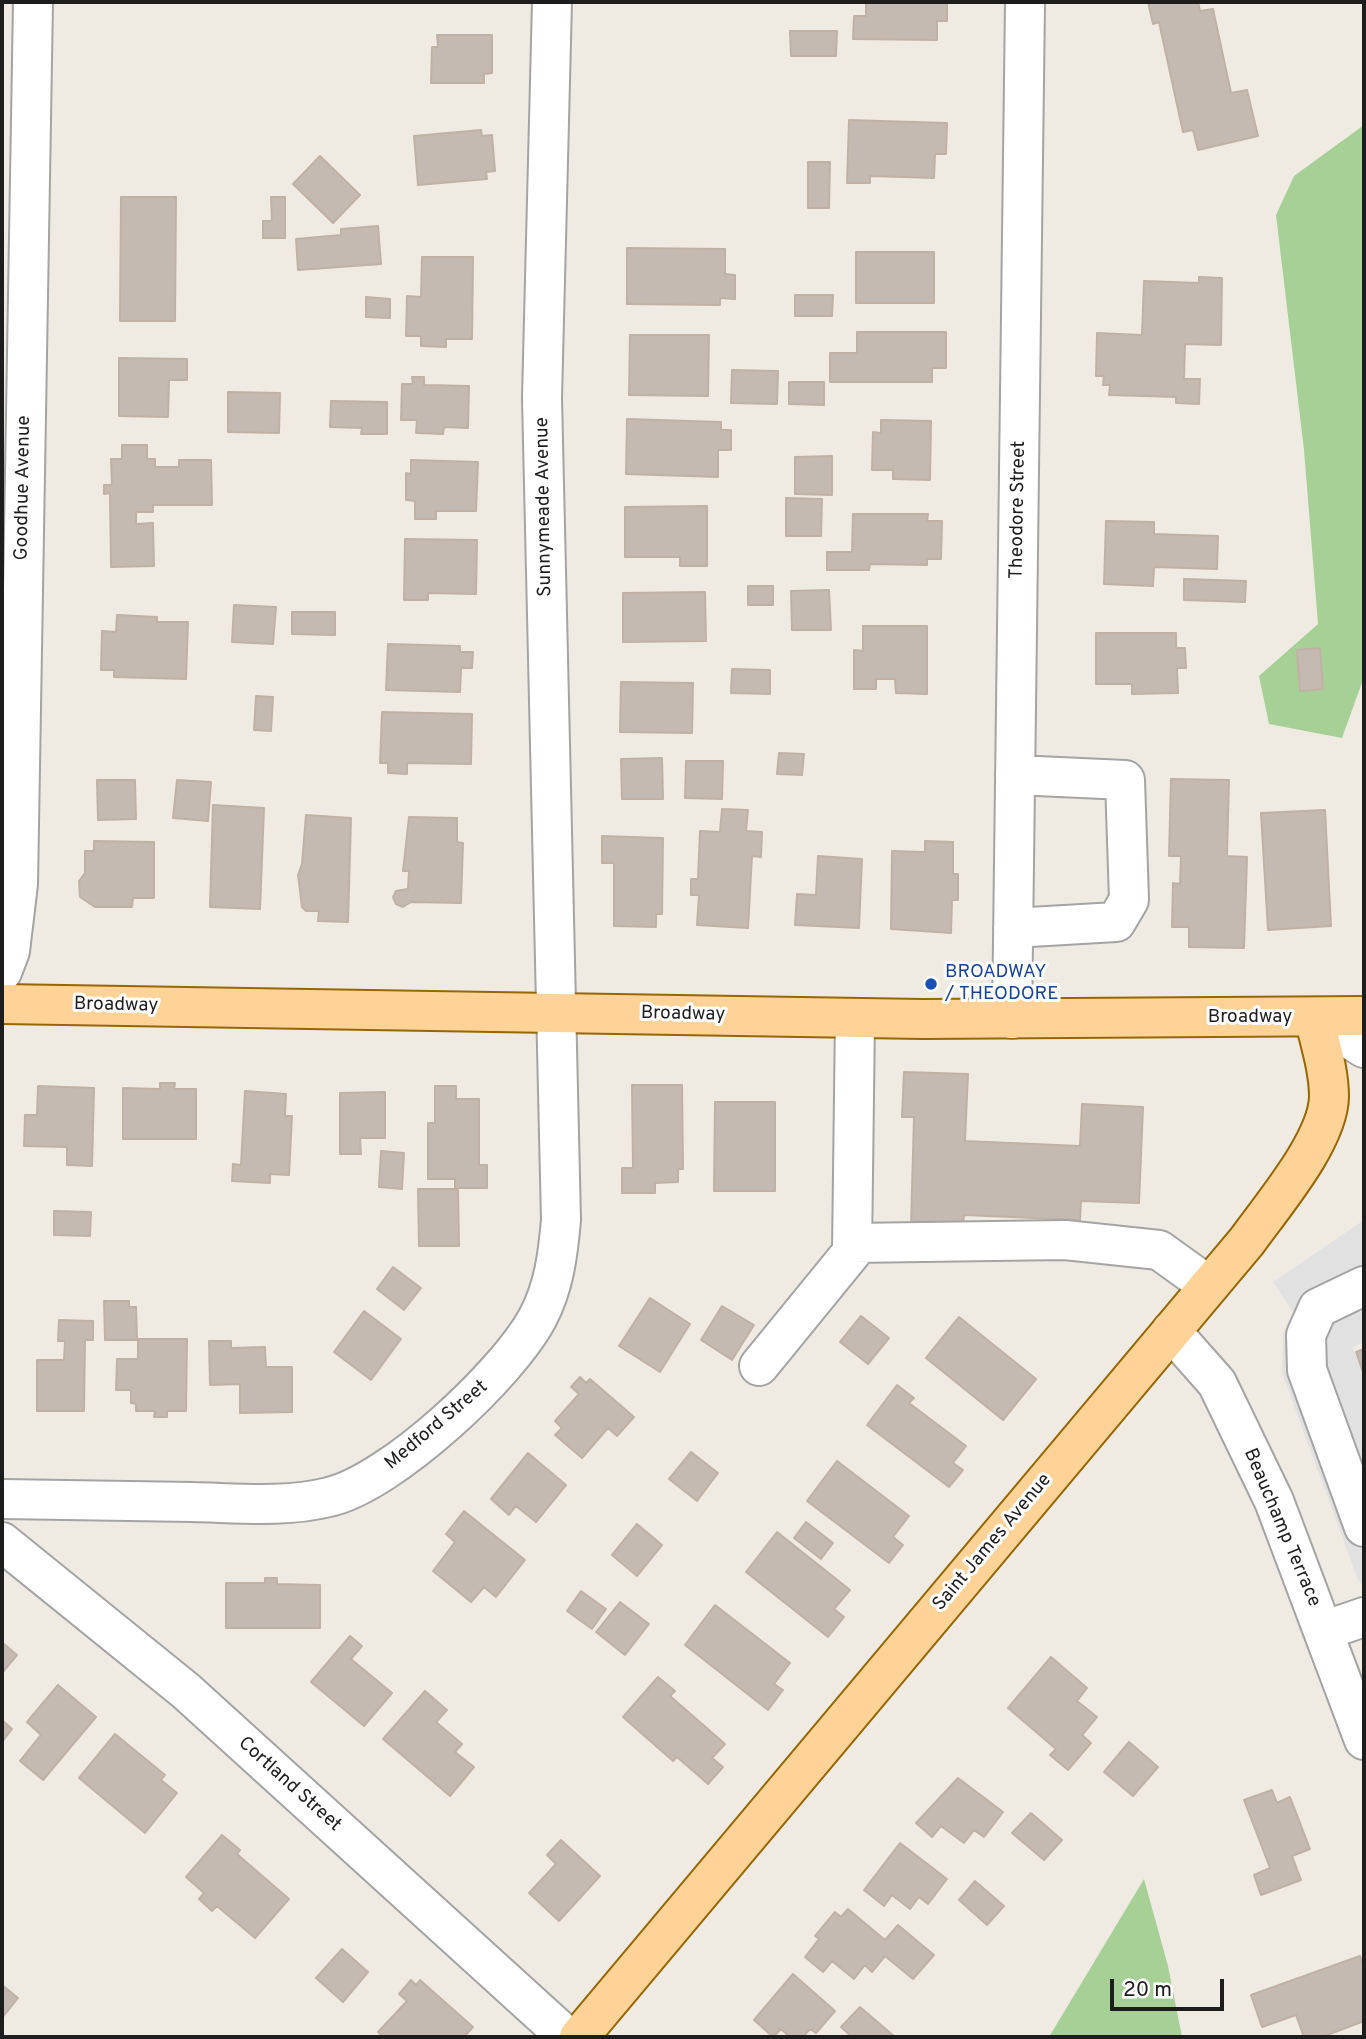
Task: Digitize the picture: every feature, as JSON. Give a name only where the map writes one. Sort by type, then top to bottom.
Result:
[{"type":"main road","name":"Broadway","points":[[2,1004],[855,1018],[1364,1016]]},
{"type":"main road","name":"Saint James Avenue","points":[[579,2037],[1260,1222],[1319,1132],[1329,1100],[1327,1073],[1314,1017]]},
{"type":"street","name":"Goodhue Avenue","points":[[2,972],[10,951],[18,884],[33,2]]},
{"type":"street","name":"Sunnymeade Avenue","points":[[551,2],[542,398],[557,1012]]},
{"type":"street","name":"Theodore Street","points":[[1012,1018],[1025,2]]},
{"type":"street","points":[[1013,928],[1116,922],[1129,900],[1125,780],[1015,775]]},
{"type":"street","name":"Medford Street","points":[[2,1499],[283,1504],[328,1498],[349,1492],[372,1480],[461,1409],[505,1366],[538,1318],[558,1256],[561,1220],[557,1012]]},
{"type":"street","points":[[1314,1017],[1364,1048]]},
{"type":"street","points":[[759,1366],[852,1252],[855,1018]]},
{"type":"street","points":[[852,1242],[1065,1240],[1159,1250],[1209,1286]]},
{"type":"street","points":[[1364,1286],[1318,1308],[1306,1335],[1307,1370],[1364,1527]]},
{"type":"street","name":"Beauchamp Terrace","points":[[1171,1331],[1217,1383],[1273,1501],[1364,1740]]},
{"type":"street","name":"Cortland Street","points":[[2,1542],[186,1691],[568,2037]]},
{"type":"street","points":[[1323,1631],[1364,1616]]},
{"type":"green space","points":[[1364,125],[1364,677],[1342,738],[1269,724],[1259,676],[1318,624],[1304,450],[1276,215],[1294,176]]},
{"type":"green space","points":[[1144,1879],[1168,1966],[1182,2037],[1049,2037]]},
{"type":"shaded area","points":[[1364,1220],[1364,1342],[1352,1347],[1364,1375],[1364,1586],[1358,1580],[1282,1373],[1283,1335],[1294,1314],[1273,1282]]},
{"type":"building","points":[[866,2],[947,2],[947,21],[937,21],[937,40],[853,39],[854,16],[866,16]]},
{"type":"building","points":[[1148,2],[1198,2],[1200,11],[1213,9],[1231,93],[1247,90],[1258,136],[1198,150],[1193,130],[1183,132],[1159,22],[1153,24]]},
{"type":"building","points":[[790,31],[837,31],[836,56],[791,56]]},
{"type":"building","points":[[437,35],[492,35],[492,73],[484,74],[484,83],[431,83],[432,47],[438,47]]},
{"type":"building","points":[[849,120],[947,123],[946,154],[935,154],[934,178],[870,176],[870,183],[847,183]]},
{"type":"building","points":[[481,130],[482,136],[492,135],[495,171],[486,172],[487,179],[418,185],[414,136]]},
{"type":"building","points":[[320,156],[360,195],[333,223],[293,184]]},
{"type":"building","points":[[808,162],[830,162],[829,208],[808,208]]},
{"type":"building","points":[[121,197],[176,197],[175,321],[120,321]]},
{"type":"building","points":[[271,197],[285,197],[285,238],[263,238],[263,221],[272,221]]},
{"type":"building","points":[[378,226],[381,264],[298,270],[296,239],[341,235],[341,229]]},
{"type":"building","points":[[627,248],[725,249],[725,274],[735,275],[735,299],[720,298],[720,305],[627,304]]},
{"type":"building","points":[[856,252],[934,252],[934,303],[856,303]]},
{"type":"building","points":[[422,257],[473,257],[472,339],[446,339],[446,347],[421,346],[421,336],[406,336],[407,296],[421,297]]},
{"type":"building","points":[[1199,277],[1222,278],[1221,345],[1185,344],[1184,379],[1200,379],[1199,404],[1176,403],[1176,397],[1109,395],[1110,385],[1103,385],[1104,376],[1096,376],[1097,333],[1142,335],[1144,281],[1199,283]]},
{"type":"building","points":[[795,295],[833,295],[832,316],[795,316]]},
{"type":"building","points":[[366,297],[390,299],[390,318],[366,317]]},
{"type":"building","points":[[857,332],[946,332],[946,368],[932,368],[932,382],[830,382],[830,353],[857,353]]},
{"type":"building","points":[[630,335],[709,335],[708,396],[629,395]]},
{"type":"building","points":[[119,358],[187,359],[187,380],[169,380],[168,417],[119,416]]},
{"type":"building","points":[[732,370],[778,371],[777,404],[731,403]]},
{"type":"building","points":[[412,377],[424,377],[424,385],[469,386],[468,428],[444,427],[443,434],[416,433],[417,420],[401,420],[402,384],[413,384]]},
{"type":"building","points":[[789,382],[824,382],[824,405],[789,404]]},
{"type":"building","points":[[228,392],[280,393],[279,433],[228,432]]},
{"type":"building","points":[[331,401],[387,402],[387,434],[361,434],[362,428],[330,427]]},
{"type":"building","points":[[627,419],[721,422],[721,430],[731,430],[731,450],[718,450],[718,477],[626,474]]},
{"type":"building","points":[[881,420],[931,421],[930,480],[893,479],[893,470],[872,470],[873,432],[881,433]]},
{"type":"building","points":[[122,445],[147,445],[147,459],[155,459],[155,467],[179,467],[179,460],[211,460],[212,505],[153,505],[153,512],[136,512],[136,524],[153,523],[154,566],[111,567],[110,493],[104,494],[104,485],[112,485],[111,459],[122,459]]},
{"type":"building","points":[[832,456],[832,495],[795,494],[795,457]]},
{"type":"building","points":[[411,460],[478,462],[476,511],[436,511],[436,519],[415,519],[415,501],[406,500],[406,473],[411,474]]},
{"type":"building","points":[[786,498],[822,499],[821,536],[786,536]]},
{"type":"building","points":[[707,506],[707,566],[680,566],[680,557],[625,557],[625,507]]},
{"type":"building","points":[[853,514],[928,514],[927,521],[942,521],[941,559],[927,559],[927,565],[870,564],[869,570],[827,570],[827,552],[852,552]]},
{"type":"building","points":[[1106,521],[1154,522],[1154,534],[1218,536],[1217,569],[1154,567],[1153,586],[1104,584]]},
{"type":"building","points":[[405,539],[477,540],[476,594],[428,593],[428,600],[404,600]]},
{"type":"building","points":[[1184,579],[1246,581],[1245,602],[1184,600]]},
{"type":"building","points":[[748,586],[773,586],[773,605],[748,605]]},
{"type":"building","points":[[829,590],[831,630],[792,630],[791,591]]},
{"type":"building","points":[[705,592],[706,641],[623,642],[623,593]]},
{"type":"building","points":[[234,605],[276,607],[273,644],[232,642]]},
{"type":"building","points":[[292,612],[335,612],[335,635],[292,634]]},
{"type":"building","points":[[117,615],[157,617],[157,622],[188,622],[186,679],[114,677],[114,670],[101,670],[102,631],[116,632]]},
{"type":"building","points":[[863,626],[927,626],[927,694],[896,693],[895,679],[876,679],[876,689],[854,689],[854,650],[863,651]]},
{"type":"building","points":[[1096,633],[1176,633],[1176,648],[1185,648],[1186,668],[1177,668],[1178,693],[1132,694],[1132,684],[1096,684]]},
{"type":"building","points":[[388,644],[460,646],[460,652],[473,652],[472,668],[461,668],[460,692],[386,690]]},
{"type":"building","points":[[1320,648],[1323,689],[1300,691],[1297,650]]},
{"type":"building","points":[[732,669],[770,670],[770,694],[731,693]]},
{"type":"building","points":[[621,682],[693,683],[692,733],[620,732]]},
{"type":"building","points":[[256,696],[273,697],[271,731],[254,730]]},
{"type":"building","points":[[382,712],[472,714],[471,764],[407,763],[407,774],[388,773],[388,763],[380,763]]},
{"type":"building","points":[[779,753],[804,754],[802,775],[777,774]]},
{"type":"building","points":[[662,758],[663,799],[622,799],[621,759]]},
{"type":"building","points":[[686,761],[723,761],[722,799],[685,798]]},
{"type":"building","points":[[1171,779],[1229,780],[1227,856],[1247,857],[1244,948],[1189,947],[1189,927],[1172,927],[1173,883],[1180,884],[1181,856],[1169,856]]},
{"type":"building","points":[[97,780],[135,780],[136,819],[98,820]]},
{"type":"building","points":[[177,780],[211,782],[208,821],[173,818]]},
{"type":"building","points":[[213,805],[264,808],[260,909],[210,907]]},
{"type":"building","points":[[722,809],[748,810],[746,831],[762,832],[761,857],[752,856],[748,928],[697,925],[699,895],[691,895],[691,879],[698,879],[700,831],[720,832]]},
{"type":"building","points":[[1325,810],[1331,926],[1268,930],[1261,813]]},
{"type":"building","points":[[306,815],[351,818],[348,922],[318,921],[319,911],[306,911],[302,907],[298,875],[302,864]]},
{"type":"building","points":[[409,817],[457,818],[457,842],[463,843],[461,903],[411,902],[403,907],[396,904],[393,897],[396,891],[408,889],[409,871],[403,871]]},
{"type":"building","points":[[602,836],[663,838],[662,914],[656,914],[656,927],[614,926],[614,863],[602,863]]},
{"type":"building","points":[[94,841],[154,842],[154,898],[133,898],[132,907],[95,907],[80,897],[79,881],[85,873],[85,851],[94,851]]},
{"type":"building","points":[[925,841],[953,842],[953,874],[958,874],[958,900],[952,900],[951,933],[891,929],[892,851],[925,852]]},
{"type":"building","points":[[818,856],[862,859],[859,928],[795,925],[797,894],[816,895]]},
{"type":"building","points":[[904,1072],[968,1074],[965,1141],[1080,1146],[1082,1104],[1143,1107],[1139,1203],[1081,1201],[1080,1220],[964,1215],[963,1228],[911,1226],[914,1117],[902,1117]]},
{"type":"building","points":[[160,1083],[175,1083],[174,1089],[196,1089],[196,1139],[123,1139],[123,1088],[160,1089]]},
{"type":"building","points":[[632,1085],[682,1085],[683,1169],[678,1169],[678,1182],[655,1183],[655,1193],[622,1193],[622,1168],[633,1168]]},
{"type":"building","points":[[38,1086],[94,1088],[92,1166],[67,1165],[67,1147],[24,1146],[25,1115],[37,1115]]},
{"type":"building","points":[[435,1086],[456,1086],[456,1099],[479,1099],[479,1165],[487,1165],[487,1188],[455,1188],[455,1179],[428,1179],[428,1123],[435,1123]]},
{"type":"building","points":[[245,1091],[286,1094],[285,1116],[292,1116],[289,1175],[270,1174],[270,1183],[232,1181],[233,1164],[241,1165]]},
{"type":"building","points":[[385,1092],[385,1138],[360,1138],[361,1154],[340,1154],[340,1093]]},
{"type":"building","points":[[715,1102],[775,1102],[775,1191],[714,1191]]},
{"type":"building","points":[[381,1151],[404,1153],[402,1189],[379,1187]]},
{"type":"building","points":[[418,1189],[458,1189],[459,1246],[419,1246]]},
{"type":"building","points":[[54,1211],[91,1212],[90,1236],[54,1235]]},
{"type":"building","points":[[393,1267],[421,1288],[404,1310],[377,1289]]},
{"type":"building","points":[[650,1298],[690,1324],[660,1372],[619,1346]]},
{"type":"building","points":[[104,1301],[129,1301],[129,1307],[136,1307],[137,1340],[105,1340]]},
{"type":"building","points":[[722,1306],[754,1325],[732,1360],[701,1340]]},
{"type":"building","points":[[364,1311],[401,1339],[371,1380],[334,1352]]},
{"type":"building","points":[[861,1316],[889,1338],[868,1364],[840,1342]]},
{"type":"building","points":[[959,1317],[1036,1379],[1003,1420],[926,1358]]},
{"type":"building","points":[[59,1320],[93,1321],[93,1340],[85,1340],[84,1411],[37,1411],[37,1360],[64,1360],[65,1341],[58,1341]]},
{"type":"building","points":[[138,1339],[187,1339],[186,1411],[167,1411],[167,1417],[154,1417],[155,1411],[136,1411],[136,1404],[131,1403],[131,1390],[116,1390],[117,1359],[138,1359]]},
{"type":"building","points":[[209,1341],[231,1341],[231,1348],[265,1347],[266,1367],[292,1367],[292,1412],[240,1413],[240,1384],[210,1385]]},
{"type":"building","points":[[1364,1349],[1364,1375],[1356,1352]]},
{"type":"building","points":[[580,1377],[586,1383],[590,1379],[634,1417],[617,1436],[608,1428],[582,1458],[555,1435],[562,1428],[555,1421],[579,1394],[571,1387]]},
{"type":"building","points":[[897,1385],[914,1398],[909,1403],[966,1446],[953,1463],[963,1470],[949,1487],[867,1425]]},
{"type":"building","points":[[691,1452],[718,1473],[697,1501],[669,1479]]},
{"type":"building","points":[[528,1453],[566,1485],[536,1522],[516,1506],[509,1515],[491,1499]]},
{"type":"building","points":[[837,1461],[909,1516],[893,1537],[903,1545],[889,1563],[807,1501]]},
{"type":"building","points":[[464,1511],[525,1560],[496,1597],[484,1587],[471,1602],[433,1571],[455,1542],[446,1534]]},
{"type":"building","points":[[806,1522],[833,1543],[821,1559],[794,1538]]},
{"type":"building","points":[[637,1524],[662,1545],[637,1576],[612,1555]]},
{"type":"building","points":[[777,1532],[850,1590],[834,1609],[844,1617],[828,1637],[746,1572]]},
{"type":"building","points":[[265,1578],[277,1578],[277,1584],[320,1585],[320,1628],[226,1628],[226,1583],[265,1583]]},
{"type":"building","points":[[581,1591],[606,1609],[592,1629],[567,1611]]},
{"type":"building","points":[[620,1602],[649,1624],[625,1655],[596,1632]]},
{"type":"building","points":[[715,1605],[790,1663],[774,1684],[783,1690],[768,1710],[685,1645]]},
{"type":"building","points":[[350,1636],[362,1646],[351,1659],[392,1693],[364,1726],[311,1682]]},
{"type":"building","points":[[4,1644],[17,1655],[2,1673],[2,1646]]},
{"type":"building","points":[[1051,1657],[1087,1688],[1077,1701],[1097,1717],[1082,1735],[1091,1743],[1068,1770],[1050,1755],[1056,1749],[1008,1708]]},
{"type":"building","points":[[658,1677],[675,1691],[670,1696],[725,1744],[712,1758],[723,1767],[708,1784],[677,1757],[673,1761],[623,1717]]},
{"type":"building","points":[[58,1685],[96,1717],[43,1780],[20,1761],[41,1735],[27,1722]]},
{"type":"building","points":[[425,1691],[447,1710],[436,1722],[462,1744],[455,1752],[474,1767],[450,1796],[383,1739]]},
{"type":"building","points":[[2,1720],[12,1729],[2,1742]]},
{"type":"building","points":[[115,1734],[165,1775],[161,1780],[177,1793],[145,1833],[79,1778]]},
{"type":"building","points":[[1129,1742],[1158,1767],[1133,1796],[1104,1772]]},
{"type":"building","points":[[958,1778],[1003,1812],[984,1837],[974,1830],[964,1843],[941,1826],[932,1837],[916,1823]]},
{"type":"building","points":[[1272,1790],[1277,1803],[1290,1797],[1310,1849],[1292,1856],[1301,1880],[1261,1895],[1254,1875],[1270,1868],[1244,1800]]},
{"type":"building","points":[[1031,1813],[1062,1840],[1044,1860],[1012,1833]]},
{"type":"building","points":[[222,1835],[240,1850],[237,1854],[289,1899],[255,1938],[217,1906],[212,1911],[199,1899],[204,1893],[186,1877]]},
{"type":"building","points":[[561,1840],[600,1876],[559,1921],[529,1893],[556,1864],[547,1855]]},
{"type":"building","points":[[900,1843],[947,1879],[928,1904],[919,1897],[910,1909],[892,1895],[884,1906],[864,1890]]},
{"type":"building","points":[[975,1881],[1004,1906],[987,1925],[959,1900]]},
{"type":"building","points":[[848,1909],[885,1940],[898,1925],[934,1955],[913,1979],[885,1956],[872,1972],[865,1965],[854,1979],[832,1961],[823,1972],[805,1957],[819,1939],[815,1936],[835,1912],[841,1917]]},
{"type":"building","points":[[342,1949],[368,1972],[343,2002],[316,1978]]},
{"type":"building","points":[[1360,1956],[1364,1968],[1364,2021],[1322,2037],[1304,2037],[1296,2015],[1262,2027],[1251,1995]]},
{"type":"building","points":[[793,1974],[835,2011],[816,2033],[810,2029],[803,2037],[790,2037],[781,2029],[773,2037],[754,2020]]},
{"type":"building","points":[[411,1980],[416,1985],[420,1980],[473,2027],[464,2037],[384,2037],[378,2032],[407,2001],[399,1994]]},
{"type":"building","points":[[2,1985],[18,1998],[2,2018]]},
{"type":"building","points":[[860,2007],[895,2037],[852,2037],[841,2027]]},
{"type":"place","name":"BROADWAY / THEODORE","points":[[931,984]]}]
